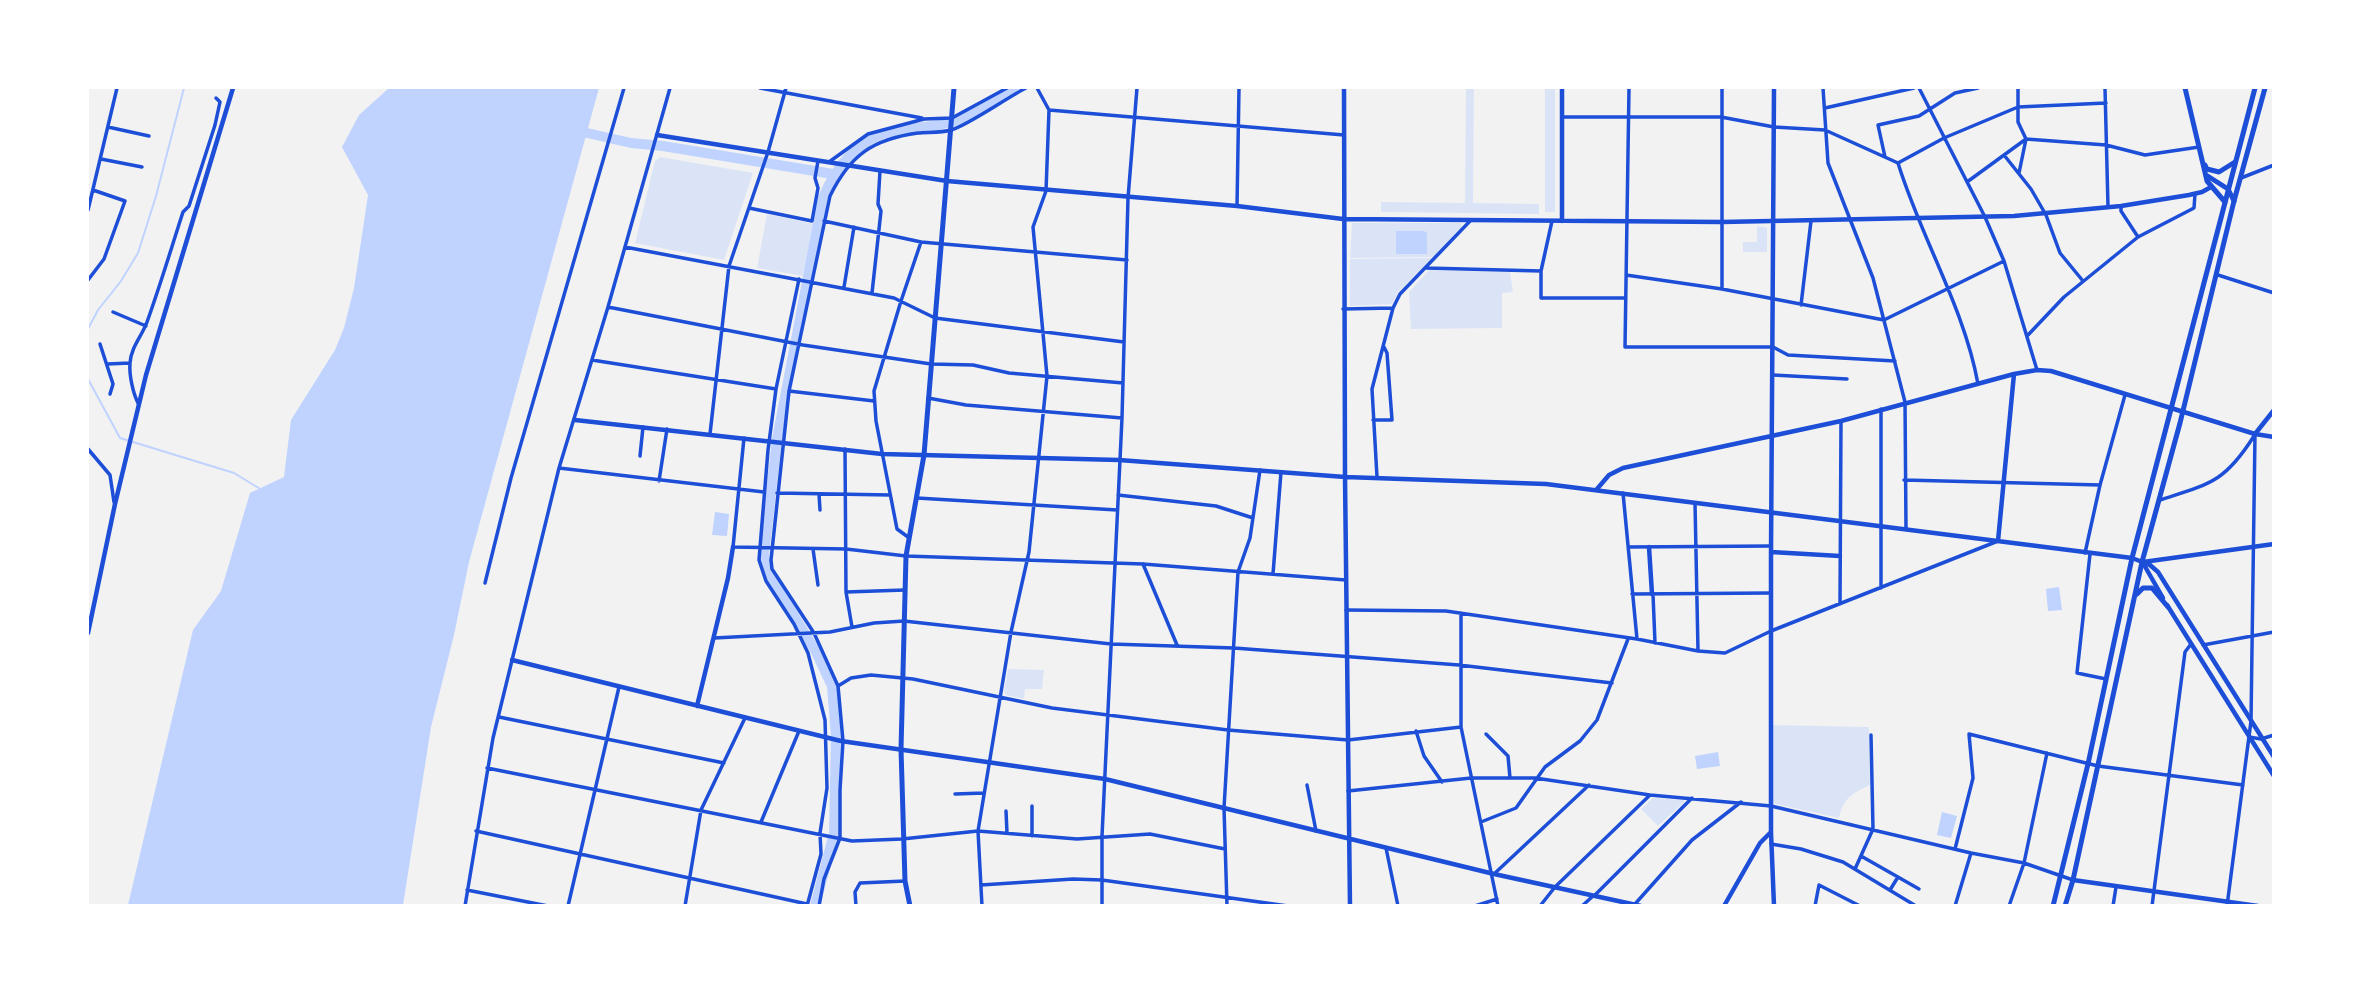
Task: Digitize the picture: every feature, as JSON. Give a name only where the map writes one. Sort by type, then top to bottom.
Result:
[{"type":"main road","points":[[909,905],[902,839],[901,749],[906,556],[923,455],[954,88]]},
{"type":"main road","points":[[2185,88],[2206,175],[2211,187],[2225,202]]},
{"type":"main road","points":[[2053,905],[2088,764],[2132,558],[2255,88]]},
{"type":"main road","points":[[2065,905],[2073,880],[2143,562],[2265,88]]},
{"type":"main road","points":[[2203,162],[2207,169],[2219,172],[2235,162]]},
{"type":"main road","points":[[2206,175],[2228,189],[2234,201]]},
{"type":"main road","points":[[2135,596],[2143,588],[2152,588],[2168,607]]},
{"type":"street","points":[[88,210],[117,88]]},
{"type":"street","points":[[88,633],[139,405],[233,88]]},
{"type":"street","points":[[485,583],[518,452],[624,88]]},
{"type":"street","points":[[465,905],[487,768],[559,468],[670,88]]},
{"type":"street","points":[[760,88],[786,90],[924,118],[952,118],[1007,88]]},
{"type":"street","points":[[819,905],[824,879],[840,838],[842,741],[838,686],[814,633],[772,569],[771,548],[793,367],[799,351],[830,196],[847,166],[860,153],[884,141],[910,134],[952,129],[1027,88]]},
{"type":"street","points":[[982,905],[978,831],[1011,632],[1026,561],[1047,376],[1033,228],[1046,191],[1049,110],[1037,88]]},
{"type":"street","points":[[1102,905],[1102,836],[1122,418],[1128,198],[1137,88]]},
{"type":"street","points":[[1237,206],[1239,88]]},
{"type":"street","points":[[1344,88],[1343,309],[1350,905]]},
{"type":"street","points":[[1562,88],[1562,221]]},
{"type":"street","points":[[1629,88],[1625,346],[1773,347],[1788,355],[1895,361]]},
{"type":"street","points":[[1722,88],[1722,289]]},
{"type":"street","points":[[1774,88],[1770,513],[1771,832],[1774,905]]},
{"type":"street","points":[[1823,88],[1828,163],[1873,278],[1905,402],[1906,529]]},
{"type":"street","points":[[1825,108],[1917,88],[1985,217],[2004,261],[2019,318],[2028,335],[2037,370]]},
{"type":"street","points":[[1885,157],[1878,125],[1919,116],[1955,93],[1978,88]]},
{"type":"street","points":[[2018,88],[2018,122],[2026,139],[2019,173]]},
{"type":"street","points":[[2105,88],[2108,207]]},
{"type":"street","points":[[710,434],[729,266],[786,90]]},
{"type":"street","points":[[139,405],[135,397],[130,363],[137,339],[146,326],[183,212],[189,206],[215,125],[220,102],[216,98]]},
{"type":"street","points":[[1898,163],[1944,138],[2018,107],[2106,103]]},
{"type":"street","points":[[1049,110],[1344,135]]},
{"type":"street","points":[[1562,117],[1721,117],[1774,127],[1825,130],[1898,163],[1971,352],[1978,385]]},
{"type":"street","points":[[829,163],[868,134],[924,118]]},
{"type":"street","points":[[108,127],[149,136]]},
{"type":"street","points":[[657,137],[947,181],[1237,206],[1343,219],[1774,222],[2046,215],[2194,194],[2211,187]]},
{"type":"street","points":[[1967,182],[2026,139],[2106,145],[2145,155],[2199,147]]},
{"type":"street","points":[[2004,155],[2046,215],[2060,253],[2083,281]]},
{"type":"street","points":[[101,159],[142,167]]},
{"type":"street","points":[[749,208],[813,221],[818,188],[818,161]]},
{"type":"street","points":[[2241,178],[2273,165]]},
{"type":"street","points":[[872,293],[879,233],[880,171]]},
{"type":"street","points":[[198,177],[205,180]]},
{"type":"street","points":[[88,280],[104,259],[125,201],[93,190]]},
{"type":"street","points":[[2028,335],[2083,281],[2138,237],[2194,208],[2194,194]]},
{"type":"street","points":[[2121,206],[2121,211],[2138,237]]},
{"type":"street","points":[[1377,478],[1372,389],[1393,307],[1400,294],[1471,220]]},
{"type":"street","points":[[824,221],[922,242],[1127,260]]},
{"type":"street","points":[[1552,221],[1541,271],[1541,299],[1626,298]]},
{"type":"street","points":[[1801,305],[1811,221]]},
{"type":"street","points":[[844,288],[854,227]]},
{"type":"street","points":[[908,537],[897,529],[874,401],[884,356],[922,242]]},
{"type":"street","points":[[625,247],[872,293],[901,301],[935,318],[1124,342]]},
{"type":"street","points":[[1626,275],[1722,289],[1884,320],[2004,261]]},
{"type":"street","points":[[1426,268],[1541,271]]},
{"type":"street","points":[[2218,275],[2273,293]]},
{"type":"street","points":[[476,831],[807,905],[821,854],[820,834],[827,788],[829,738],[808,653],[761,572],[760,547],[776,389],[799,279]]},
{"type":"street","points":[[608,307],[785,342],[931,364],[972,365],[1009,373],[1123,383]]},
{"type":"street","points":[[1343,309],[1393,307]]},
{"type":"street","points":[[113,312],[146,326]]},
{"type":"street","points":[[100,344],[113,384],[110,394]]},
{"type":"street","points":[[1373,420],[1392,420],[1387,353],[1384,347]]},
{"type":"street","points":[[592,360],[776,389]]},
{"type":"street","points":[[106,364],[130,363]]},
{"type":"street","points":[[1597,490],[1609,475],[1623,468],[1841,421],[2014,373],[2037,370],[2051,371],[2255,434],[2273,437]]},
{"type":"street","points":[[1998,541],[2014,373]]},
{"type":"street","points":[[1773,375],[1847,379]]},
{"type":"street","points":[[789,391],[874,401]]},
{"type":"street","points":[[2106,678],[2077,673],[2088,553],[2100,485],[2125,395]]},
{"type":"street","points":[[928,398],[966,405],[1122,418]]},
{"type":"street","points":[[1881,409],[1881,588]]},
{"type":"street","points":[[2160,500],[2200,489],[2213,481],[2242,455],[2273,410]]},
{"type":"street","points":[[575,419],[882,454],[1119,460],[1345,477],[1546,484],[2132,558],[2158,572],[2273,757]]},
{"type":"street","points":[[1840,604],[1841,421]]},
{"type":"street","points":[[640,456],[643,427]]},
{"type":"street","points":[[659,481],[667,429]]},
{"type":"street","points":[[2228,903],[2251,721],[2255,434]]},
{"type":"street","points":[[696,706],[733,547],[744,438]]},
{"type":"street","points":[[88,449],[110,475],[115,504]]},
{"type":"street","points":[[845,450],[846,592],[852,627]]},
{"type":"street","points":[[559,468],[764,492]]},
{"type":"street","points":[[1227,905],[1224,808],[1238,572],[1250,538],[1260,470]]},
{"type":"street","points":[[1273,574],[1281,471]]},
{"type":"street","points":[[1904,480],[2100,485]]},
{"type":"street","points":[[777,493],[890,495]]},
{"type":"street","points":[[1623,493],[1636,639]]},
{"type":"street","points":[[819,494],[820,510]]},
{"type":"street","points":[[1118,495],[1216,506],[1254,518]]},
{"type":"street","points":[[915,498],[1117,510]]},
{"type":"street","points":[[1695,503],[1698,652]]},
{"type":"street","points":[[1346,610],[1446,611],[1636,639],[1698,652],[1726,653],[1771,631],[1998,541]]},
{"type":"street","points":[[2143,562],[2273,544]]},
{"type":"street","points":[[733,547],[846,549],[906,556],[1143,564],[1346,580]]},
{"type":"street","points":[[1628,547],[1771,549],[1840,556]]},
{"type":"street","points":[[1649,547],[1655,643]]},
{"type":"street","points":[[813,549],[818,585]]},
{"type":"street","points":[[2143,562],[2273,776]]},
{"type":"street","points":[[1143,564],[1177,645]]},
{"type":"street","points":[[846,592],[905,590]]},
{"type":"street","points":[[1632,594],[1771,593]]},
{"type":"street","points":[[1461,613],[1461,727],[1498,905]]},
{"type":"street","points":[[713,638],[830,632],[904,621],[1111,643],[1234,648],[1459,665],[1612,683]]},
{"type":"street","points":[[2202,645],[2273,632]]},
{"type":"street","points":[[1480,822],[1516,808],[1535,778],[1589,731],[1597,720],[1628,639]]},
{"type":"street","points":[[2152,905],[2185,652],[2191,644]]},
{"type":"street","points":[[512,660],[842,741],[1105,779],[1493,874],[1636,905],[1692,840],[1742,802]]},
{"type":"street","points":[[838,686],[851,678],[871,675],[903,678],[1040,706],[1228,730],[1348,740],[1461,727]]},
{"type":"street","points":[[568,905],[619,687]]},
{"type":"street","points":[[499,717],[724,763]]},
{"type":"street","points":[[685,905],[701,810],[745,718]]},
{"type":"street","points":[[761,822],[799,731]]},
{"type":"street","points":[[1416,731],[1424,756],[1443,782]]},
{"type":"street","points":[[1486,734],[1508,756],[1510,778]]},
{"type":"street","points":[[1955,849],[1973,778],[1969,734],[2098,766],[2243,785]]},
{"type":"street","points":[[1855,870],[1873,829],[1871,735]]},
{"type":"street","points":[[2249,737],[2273,735]]},
{"type":"street","points":[[2009,905],[2024,863],[2047,753]]},
{"type":"street","points":[[487,768],[852,841],[978,831],[1077,839],[1150,834],[1225,849]]},
{"type":"street","points":[[1348,791],[1471,778],[1535,778],[1650,795],[1742,802],[1771,806],[2024,863],[2073,880],[2258,905]]},
{"type":"street","points":[[1307,785],[1315,831]]},
{"type":"street","points":[[1493,874],[1589,785]]},
{"type":"street","points":[[956,794],[984,793]]},
{"type":"street","points":[[1540,905],[1555,887],[1650,795]]},
{"type":"street","points":[[1583,905],[1692,797]]},
{"type":"street","points":[[1032,806],[1032,836]]},
{"type":"street","points":[[1006,811],[1007,834]]},
{"type":"street","points":[[1724,905],[1760,843],[1771,832]]},
{"type":"street","points":[[1772,844],[1801,849],[1843,862],[1916,905]]},
{"type":"street","points":[[1386,848],[1398,905]]},
{"type":"street","points":[[1955,905],[1971,853]]},
{"type":"street","points":[[1861,856],[1919,889]]},
{"type":"street","points":[[1890,891],[1898,877]]},
{"type":"street","points":[[981,885],[1073,879],[1102,880],[1288,905]]},
{"type":"street","points":[[856,905],[855,892],[860,883],[905,881]]},
{"type":"street","points":[[1815,905],[1819,885],[1860,905]]},
{"type":"street","points":[[2113,905],[2116,887]]},
{"type":"street","points":[[467,890],[548,905]]},
{"type":"street","points":[[1475,905],[1497,899]]},
{"type":"shaded area","points":[[1466,88],[1474,88],[1473,203],[1539,204],[1539,214],[1381,212],[1381,202],[1465,203]]},
{"type":"shaded area","points":[[1545,88],[1555,88],[1555,212],[1545,212]]},
{"type":"shaded area","points":[[660,157],[753,173],[724,260],[635,243],[655,161]]},
{"type":"shaded area","points":[[767,214],[814,224],[803,276],[757,268]]},
{"type":"shaded area","points":[[1352,223],[1461,223],[1462,226],[1433,257],[1350,258]]},
{"type":"shaded area","points":[[1757,226],[1767,228],[1767,252],[1743,252],[1743,242],[1757,242]]},
{"type":"shaded area","points":[[1432,258],[1398,292],[1392,304],[1350,306],[1350,259]]},
{"type":"shaded area","points":[[1429,270],[1510,272],[1513,292],[1502,293],[1502,328],[1411,329],[1409,292]]},
{"type":"shaded area","points":[[1008,669],[1044,670],[1042,689],[1025,689],[1024,699],[1006,695],[1004,692]]},
{"type":"shaded area","points":[[1771,725],[1869,727],[1870,785],[1849,797],[1839,818],[1771,803]]},
{"type":"shaded area","points":[[1653,798],[1684,802],[1658,826],[1641,809]]},
{"type":"water","points":[[389,88],[599,88],[469,562],[431,727],[403,905],[128,905],[193,630],[221,591],[250,493],[284,477],[291,420],[335,350],[344,328],[354,288],[368,195],[342,147],[359,115]]},
{"type":"water","points":[[1396,231],[1427,233],[1427,254],[1396,254]]},
{"type":"water","points":[[715,512],[729,514],[727,536],[712,535]]},
{"type":"water","points":[[2059,587],[2062,610],[2048,611],[2046,589]]},
{"type":"water","points":[[1718,752],[1720,766],[1697,769],[1695,756]]},
{"type":"water","points":[[1942,812],[1957,816],[1951,838],[1937,835]]},
{"type":"waterway","points":[[88,329],[138,253],[184,88]]},
{"type":"waterway","points":[[815,906],[834,833],[836,736],[832,686],[816,652],[768,572],[764,555],[777,439],[823,198],[841,166],[868,141],[890,132],[960,119],[1016,88]]},
{"type":"waterway","points":[[574,130],[631,143],[833,174]]},
{"type":"waterway","points":[[88,379],[120,438],[234,473],[262,490]]}]
